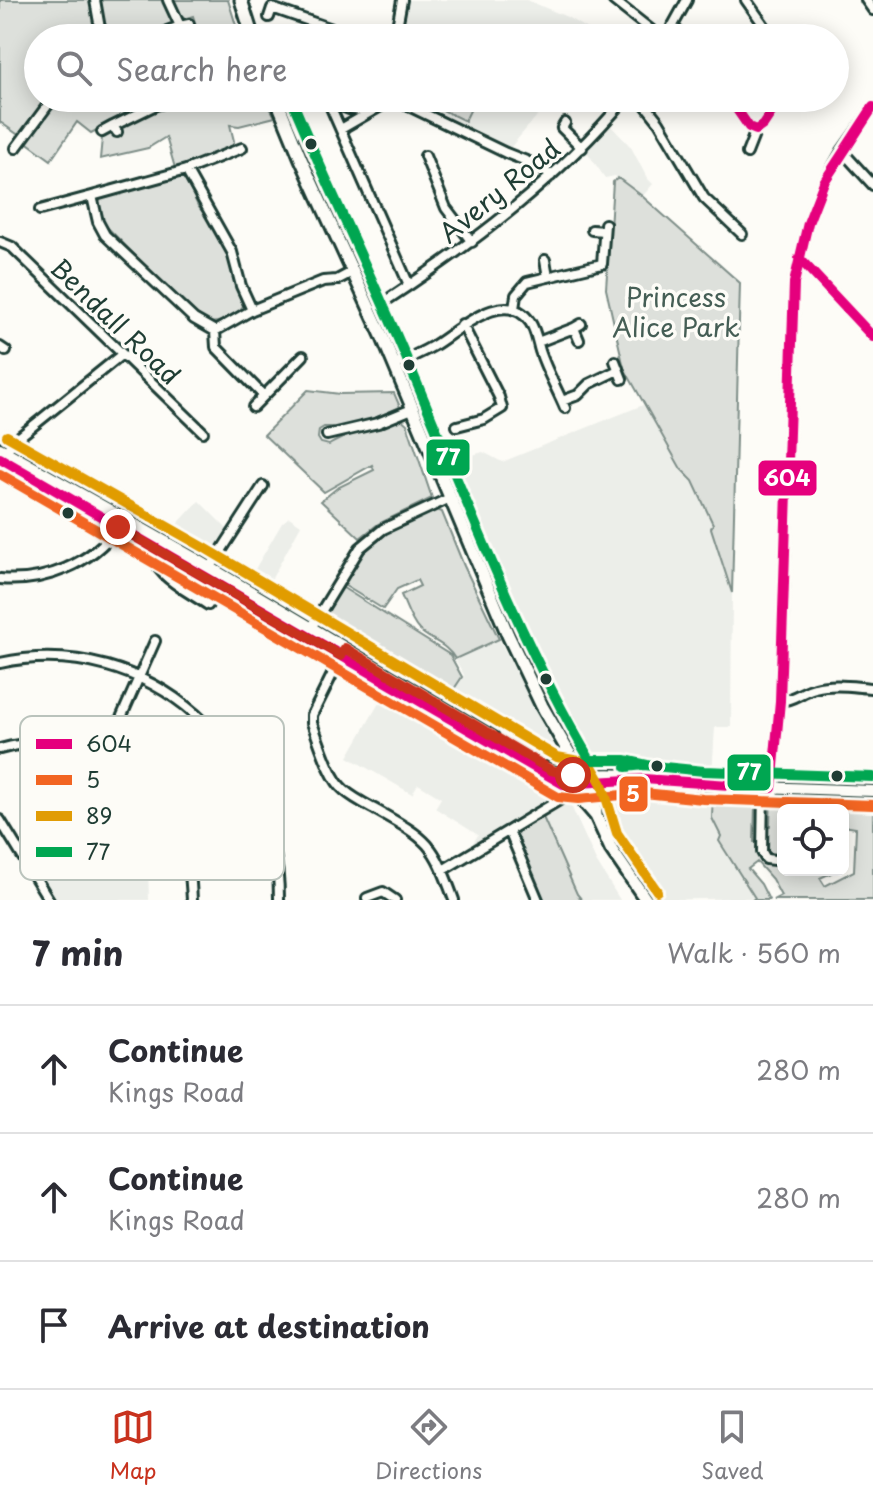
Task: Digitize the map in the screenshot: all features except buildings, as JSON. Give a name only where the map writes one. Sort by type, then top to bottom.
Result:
[{"type":"highway","points":[[241,0],[249,24]]},
{"type":"highway","points":[[282,112],[394,364],[508,635],[580,779],[595,802],[596,816],[621,868],[646,900]]},
{"type":"main road","points":[[2,452],[146,543],[195,565],[210,568],[386,683],[556,780],[644,779],[768,788],[873,791]]},
{"type":"main road","points":[[2,452],[195,565],[252,604],[309,632]]},
{"type":"main road","points":[[341,655],[551,770],[580,779]]},
{"type":"street","points":[[95,0],[99,24]]},
{"type":"street","points":[[168,0],[183,24]]},
{"type":"street","points":[[398,24],[402,0]]},
{"type":"street","points":[[613,0],[645,24]]},
{"type":"street","points":[[673,24],[687,0]]},
{"type":"street","points":[[746,0],[763,24]]},
{"type":"street","points":[[866,0],[873,10]]},
{"type":"street","points":[[269,17],[272,8],[318,24]]},
{"type":"street","points":[[777,860],[766,859],[762,852],[780,701],[792,302],[799,258],[816,202],[842,151],[873,107]]},
{"type":"street","points":[[16,148],[43,112]]},
{"type":"street","points":[[102,132],[115,129],[139,112]]},
{"type":"street","points":[[331,112],[409,285]]},
{"type":"street","points":[[341,129],[368,112]]},
{"type":"street","points":[[421,112],[539,166],[551,176]]},
{"type":"street","name":"Avery Road","points":[[387,300],[472,242],[532,195],[582,148],[614,112]]},
{"type":"street","points":[[651,112],[704,198],[739,229]]},
{"type":"street","points":[[739,112],[749,127],[756,130]]},
{"type":"street","points":[[747,153],[756,130],[772,112]]},
{"type":"street","points":[[561,128],[582,148]]},
{"type":"street","points":[[46,211],[186,170],[242,148]]},
{"type":"street","points":[[842,151],[873,185]]},
{"type":"street","points":[[425,156],[446,208],[472,242]]},
{"type":"street","points":[[186,170],[232,252],[241,286],[252,310]]},
{"type":"street","points":[[92,196],[98,222],[105,235],[194,319],[215,331]]},
{"type":"street","points":[[592,230],[605,228],[602,275]]},
{"type":"street","name":"Bendall Road","points":[[0,242],[12,247],[203,432]]},
{"type":"street","points":[[799,258],[873,337]]},
{"type":"street","points":[[545,260],[548,277]]},
{"type":"street","points":[[514,309],[516,295],[527,282],[602,264]]},
{"type":"street","points":[[215,331],[252,310],[352,272]]},
{"type":"street","points":[[394,364],[437,344],[462,324],[489,312],[514,309],[527,318],[563,404],[581,394],[589,384],[618,370]]},
{"type":"street","points":[[462,324],[499,397],[500,411]]},
{"type":"street","points":[[538,342],[578,326],[579,340]]},
{"type":"street","points":[[215,331],[216,347],[264,396]]},
{"type":"street","points":[[2,452],[121,355]]},
{"type":"street","points":[[253,407],[303,356]]},
{"type":"street","points":[[280,365],[284,375]]},
{"type":"street","points":[[327,435],[378,423],[412,409]]},
{"type":"street","points":[[500,411],[510,418]]},
{"type":"street","points":[[462,412],[461,425],[500,411]]},
{"type":"street","points":[[210,568],[263,486]]},
{"type":"street","points":[[309,632],[360,548],[383,529],[450,498]]},
{"type":"street","points":[[0,579],[41,577],[69,568],[107,542],[118,527]]},
{"type":"street","points":[[146,543],[157,570],[208,605]]},
{"type":"street","points":[[252,604],[248,610],[341,655],[312,715],[312,723],[335,778],[343,790],[420,835],[443,870],[454,900]]},
{"type":"street","points":[[121,716],[155,641]]},
{"type":"street","points":[[0,663],[26,658],[86,661],[138,677],[164,690],[199,716]]},
{"type":"street","points":[[780,701],[825,686],[873,688]]},
{"type":"street","points":[[0,749],[20,746]]},
{"type":"street","points":[[443,870],[566,796],[580,779]]},
{"type":"street","points":[[0,820],[20,853]]},
{"type":"street","points":[[509,831],[538,900]]},
{"type":"street","points":[[37,880],[49,900]]},
{"type":"street","points":[[191,880],[192,900]]},
{"type":"street","points":[[278,880],[279,900]]},
{"type":"street","points":[[367,898],[383,892],[395,900]]},
{"type":"shaded area","points":[[409,0],[527,0],[579,24],[404,24]]},
{"type":"shaded area","points":[[433,112],[540,112],[510,148]]},
{"type":"shaded area","points":[[610,125],[631,147],[653,184],[641,198],[615,176],[605,178],[587,152]]},
{"type":"shaded area","points":[[643,405],[671,447],[681,469],[693,481],[713,524],[711,528],[732,593],[731,727],[715,727],[712,776],[621,769],[584,759],[575,748],[515,634],[448,462],[483,452],[502,462]]},
{"type":"shaded area","points":[[199,501],[229,531],[212,556],[205,557],[167,535]]},
{"type":"shaded area","points":[[289,517],[301,525],[265,591],[248,581],[282,523]]},
{"type":"shaded area","points":[[499,639],[563,765],[559,769],[446,701],[464,675],[455,659]]},
{"type":"shaded area","points":[[387,689],[562,793],[470,848],[478,835],[435,808],[441,798],[418,784],[412,794],[348,757]]},
{"type":"shaded area","points":[[619,788],[713,790],[712,818],[721,836],[719,842],[755,898],[652,900],[629,872],[613,843],[600,801],[603,792]]},
{"type":"shaded area","points":[[568,799],[596,861],[620,900],[582,900],[578,895],[542,815]]},
{"type":"shaded area","points":[[45,880],[148,880],[149,900],[56,900]]},
{"type":"green space","points":[[0,0],[90,0],[94,24],[24,24],[24,112],[37,112],[20,136],[0,122]]},
{"type":"green space","points":[[100,0],[164,0],[173,24],[105,24]]},
{"type":"green space","points":[[170,0],[228,0],[236,24],[195,24],[193,16],[180,20]]},
{"type":"green space","points":[[47,112],[131,112],[91,133],[77,122],[51,160],[25,141]]},
{"type":"green space","points":[[272,112],[275,117],[239,126],[230,125],[234,141],[232,148],[175,168],[166,137],[148,148],[100,159],[102,138],[110,132],[121,132],[123,124],[142,114]]},
{"type":"green space","points":[[447,112],[469,112],[465,121]]},
{"type":"green space","points":[[175,177],[186,180],[198,206],[216,229],[231,261],[243,306],[233,315],[213,323],[191,312],[103,223],[99,199],[103,196]]},
{"type":"green space","name":"Princess Alice Park","points":[[618,178],[740,283],[732,593],[711,528],[713,524],[693,481],[681,469],[624,368],[606,289],[613,182]]},
{"type":"green space","points":[[308,390],[340,394],[394,393],[400,407],[366,422],[334,430],[324,427],[319,430],[318,438],[321,443],[329,445],[399,417],[407,424],[432,498],[378,524],[360,538],[321,501],[337,488],[374,470],[372,465],[324,492],[264,435]]},
{"type":"green space","points":[[435,509],[442,512],[499,639],[455,659],[448,650],[419,630],[411,618],[401,595],[420,586],[417,580],[397,589],[383,609],[342,584],[371,545]]},
{"type":"green space","points":[[340,586],[450,655],[462,677],[450,695],[324,622],[324,612]]},
{"type":"green space","points":[[713,790],[759,791],[759,805],[755,805],[754,842],[757,842],[761,858],[766,863],[777,864],[777,876],[824,876],[820,878],[825,886],[854,871],[856,828],[849,827],[849,804],[777,804],[777,854],[767,853],[765,827],[770,826],[771,794],[873,796],[873,900],[773,900],[781,896],[772,879],[757,862],[748,869],[769,900],[752,900],[755,898],[719,841],[721,836],[712,818]]},
{"type":"green space","points":[[542,815],[582,900],[543,900],[516,834]]},
{"type":"transit line","name":"604","points":[[0,458],[563,784],[644,779],[772,788],[780,701],[794,283],[808,223],[824,182],[873,107]]},
{"type":"transit line","name":"77","points":[[297,112],[396,335],[494,568],[564,713],[590,760],[625,760],[647,765]]},
{"type":"transit line","name":"604","points":[[739,112],[749,127],[756,130],[772,112]]},
{"type":"transit line","name":"604","points":[[799,258],[873,337]]},
{"type":"transit line","name":"89","points":[[7,436],[205,548],[557,757],[590,763],[602,784],[617,833],[657,891]]},
{"type":"transit line","name":"5","points":[[0,474],[558,797],[578,799],[644,793],[703,799],[873,805]]},
{"type":"transit line","name":"77","points":[[626,767],[644,765],[704,771],[873,777]]},
{"type":"route","points":[[118,527],[341,656],[345,648],[535,762],[558,773],[573,775]]}]
